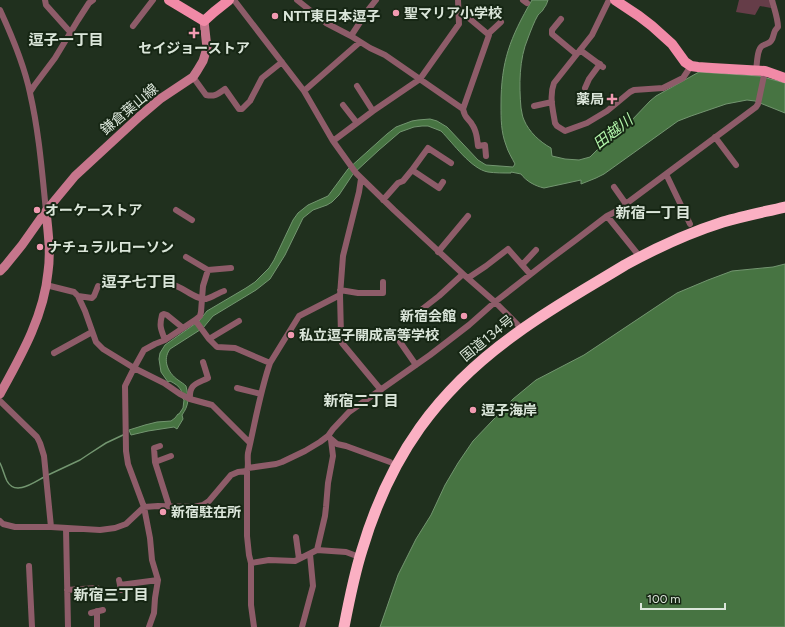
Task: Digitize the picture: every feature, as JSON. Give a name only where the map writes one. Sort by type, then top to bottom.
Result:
[{"type":"highway","name":"国道134号","points":[[344,627],[362,550],[385,488],[406,448],[418,430],[450,390],[473,368],[517,332],[552,309],[640,257],[699,230],[745,216],[785,208]]},
{"type":"main road","points":[[169,0],[204,21],[229,0]]},
{"type":"main road","points":[[616,0],[657,30],[672,44],[685,62],[691,66],[762,72],[785,78]]},
{"type":"main road","name":"鎌倉葉山線","points":[[0,271],[75,176],[160,99],[192,77],[201,66],[206,55],[207,41],[204,21]]},
{"type":"main road","points":[[0,394],[31,334],[44,298],[50,258],[46,211]]},
{"type":"street","points":[[45,0],[46,5],[70,33]]},
{"type":"street","points":[[30,92],[55,58],[89,3],[93,0]]},
{"type":"street","points":[[133,26],[153,0]]},
{"type":"street","points":[[234,0],[304,91],[333,141],[361,179],[438,252],[495,302],[518,326]]},
{"type":"street","points":[[297,0],[326,23],[385,55],[463,109]]},
{"type":"street","points":[[351,36],[376,0]]},
{"type":"street","points":[[333,141],[373,110],[420,79],[459,24],[458,0]]},
{"type":"street","points":[[610,0],[592,35],[554,83],[551,96],[555,123],[557,126],[565,131],[587,123],[607,111],[634,90],[663,88],[683,78],[691,66]]},
{"type":"street","points":[[317,550],[325,516],[328,483],[333,456],[330,438],[333,429],[349,412],[430,355],[577,238],[626,204],[756,107],[758,104],[762,72],[760,48],[772,40],[774,30],[779,24],[772,0]]},
{"type":"street","points":[[458,9],[488,34]]},
{"type":"street","points":[[0,10],[18,52],[30,92],[36,125],[46,211]]},
{"type":"street","points":[[561,19],[552,30],[552,34],[602,66],[588,79],[585,88]]},
{"type":"street","points":[[486,156],[485,145],[478,146],[476,132],[473,125],[464,116],[463,109],[489,35],[488,34],[501,22]]},
{"type":"street","points":[[304,91],[360,42]]},
{"type":"street","points":[[192,77],[206,95],[211,96],[225,89],[239,109],[250,102],[262,78],[282,62]]},
{"type":"street","points":[[356,86],[373,110]]},
{"type":"street","points":[[534,106],[552,102]]},
{"type":"street","points":[[343,105],[357,123]]},
{"type":"street","points":[[715,137],[736,165]]},
{"type":"street","points":[[383,200],[398,183],[403,181],[428,148],[451,163]]},
{"type":"street","points":[[412,170],[439,188],[443,182]]},
{"type":"street","points":[[666,174],[690,224]]},
{"type":"street","points":[[361,179],[343,256],[340,293],[340,335],[342,342],[381,390]]},
{"type":"street","points":[[614,188],[626,204]]},
{"type":"street","points":[[176,210],[192,220]]},
{"type":"street","points":[[438,252],[468,216]]},
{"type":"street","points":[[607,216],[640,257]]},
{"type":"street","points":[[417,315],[421,310],[465,276],[486,266],[508,249],[530,274]]},
{"type":"street","points":[[522,265],[536,250]]},
{"type":"street","points":[[186,257],[208,270],[231,268]]},
{"type":"street","points":[[149,627],[154,613],[158,580],[152,560],[150,538],[144,507],[128,464],[126,451],[125,386],[144,350],[165,340],[196,321],[200,316],[203,286],[208,270]]},
{"type":"street","points":[[254,627],[250,605],[251,563],[247,536],[247,458],[261,394],[270,363],[299,316],[340,293],[382,293],[383,282]]},
{"type":"street","points":[[170,284],[175,284],[188,293],[206,299],[224,291]]},
{"type":"street","points":[[46,285],[74,292],[78,296],[96,342],[103,349],[134,368],[164,383],[189,399],[212,405],[250,444]]},
{"type":"street","points":[[78,296],[92,298],[98,286]]},
{"type":"street","points":[[165,340],[160,327],[162,315],[167,315],[184,328]]},
{"type":"street","points":[[196,321],[217,347],[235,348],[270,363]]},
{"type":"street","points":[[209,339],[239,321]]},
{"type":"street","points":[[54,353],[92,332]]},
{"type":"street","points":[[400,342],[416,365]]},
{"type":"street","points":[[189,399],[192,386],[208,378],[203,362]]},
{"type":"street","points":[[237,388],[261,394]]},
{"type":"street","points":[[0,401],[37,437],[40,443],[44,456],[51,527]]},
{"type":"street","points":[[330,438],[337,444],[390,462]]},
{"type":"street","points":[[0,521],[3,524],[15,527],[51,527],[100,530],[115,528],[126,524],[144,507],[194,507],[203,505],[209,502],[231,475],[238,472],[276,464],[330,438]]},
{"type":"street","points":[[160,446],[154,448],[155,462],[169,506]]},
{"type":"street","points":[[155,462],[171,456]]},
{"type":"street","points":[[66,528],[68,627]]},
{"type":"street","points":[[296,537],[299,559]]},
{"type":"street","points":[[251,563],[269,560],[295,561],[317,550],[346,552],[354,555]]},
{"type":"street","points":[[302,627],[313,586],[310,554]]},
{"type":"street","points":[[29,566],[32,627]]},
{"type":"street","points":[[120,585],[158,580]]},
{"type":"street","points":[[67,590],[97,588]]},
{"type":"street","points":[[97,611],[97,627]]},
{"type":"shaded area","points":[[532,0],[548,0],[534,23],[525,46],[521,63],[521,108],[523,118],[529,129],[539,140],[551,148],[552,156],[579,160],[590,157],[601,146],[601,143],[626,122],[631,121],[656,96],[699,72],[759,76],[785,83],[785,113],[755,101],[747,100],[726,104],[678,121],[604,174],[596,178],[581,184],[581,180],[544,188],[531,183],[521,174],[511,172],[488,172],[482,170],[469,161],[441,131],[428,126],[422,126],[400,132],[353,174],[339,195],[332,202],[313,210],[303,218],[285,255],[270,279],[256,290],[213,316],[203,328],[170,349],[166,358],[167,366],[171,374],[186,386],[188,395],[188,402],[182,415],[183,419],[177,429],[174,427],[131,435],[129,430],[157,422],[171,421],[183,408],[184,400],[181,390],[172,382],[168,382],[161,372],[159,359],[160,353],[165,345],[199,321],[207,311],[255,282],[269,268],[274,260],[293,220],[298,213],[308,205],[328,196],[348,169],[396,127],[418,120],[430,119],[437,121],[447,127],[478,160],[486,165],[513,167],[515,164],[509,153],[503,135],[501,89],[508,50],[518,26]]},
{"type":"shaded area","points":[[739,0],[770,0],[771,8],[760,6],[755,15],[736,12]]},
{"type":"shaded area","points":[[785,264],[785,627],[380,627],[398,575],[416,539],[431,515],[445,485],[473,441],[513,399],[536,380],[584,355],[677,293],[732,271],[773,267]]},
{"type":"waterway","points":[[48,475],[80,460],[106,443],[123,435]]},
{"type":"waterway","points":[[0,463],[7,481],[15,488],[30,485],[44,477]]},
{"type":"place","name":"聖マリア小学校","points":[[396,13]]},
{"type":"place","name":"NTT東日本逗子","points":[[275,16]]},
{"type":"place","name":"セイジョーストア","points":[[194,33]]},
{"type":"place","name":"薬局","points":[[612,99]]},
{"type":"place","name":"オーケーストア","points":[[37,210]]},
{"type":"place","name":"ナチュラルローソン","points":[[40,247]]},
{"type":"place","name":"新宿会館","points":[[464,316]]},
{"type":"place","name":"私立逗子開成高等学校","points":[[291,335]]},
{"type":"place","name":"逗子海岸","points":[[473,410]]},
{"type":"place","name":"新宿駐在所","points":[[163,512]]},
{"type":"district","name":"逗子一丁目","points":[[66,40]]},
{"type":"district","name":"新宿一丁目","points":[[653,213]]},
{"type":"district","name":"逗子七丁目","points":[[139,282]]},
{"type":"district","name":"新宿二丁目","points":[[361,401]]},
{"type":"district","name":"新宿三丁目","points":[[111,595]]},
{"type":"water label","name":"田越川","points":[[613,132]]}]
